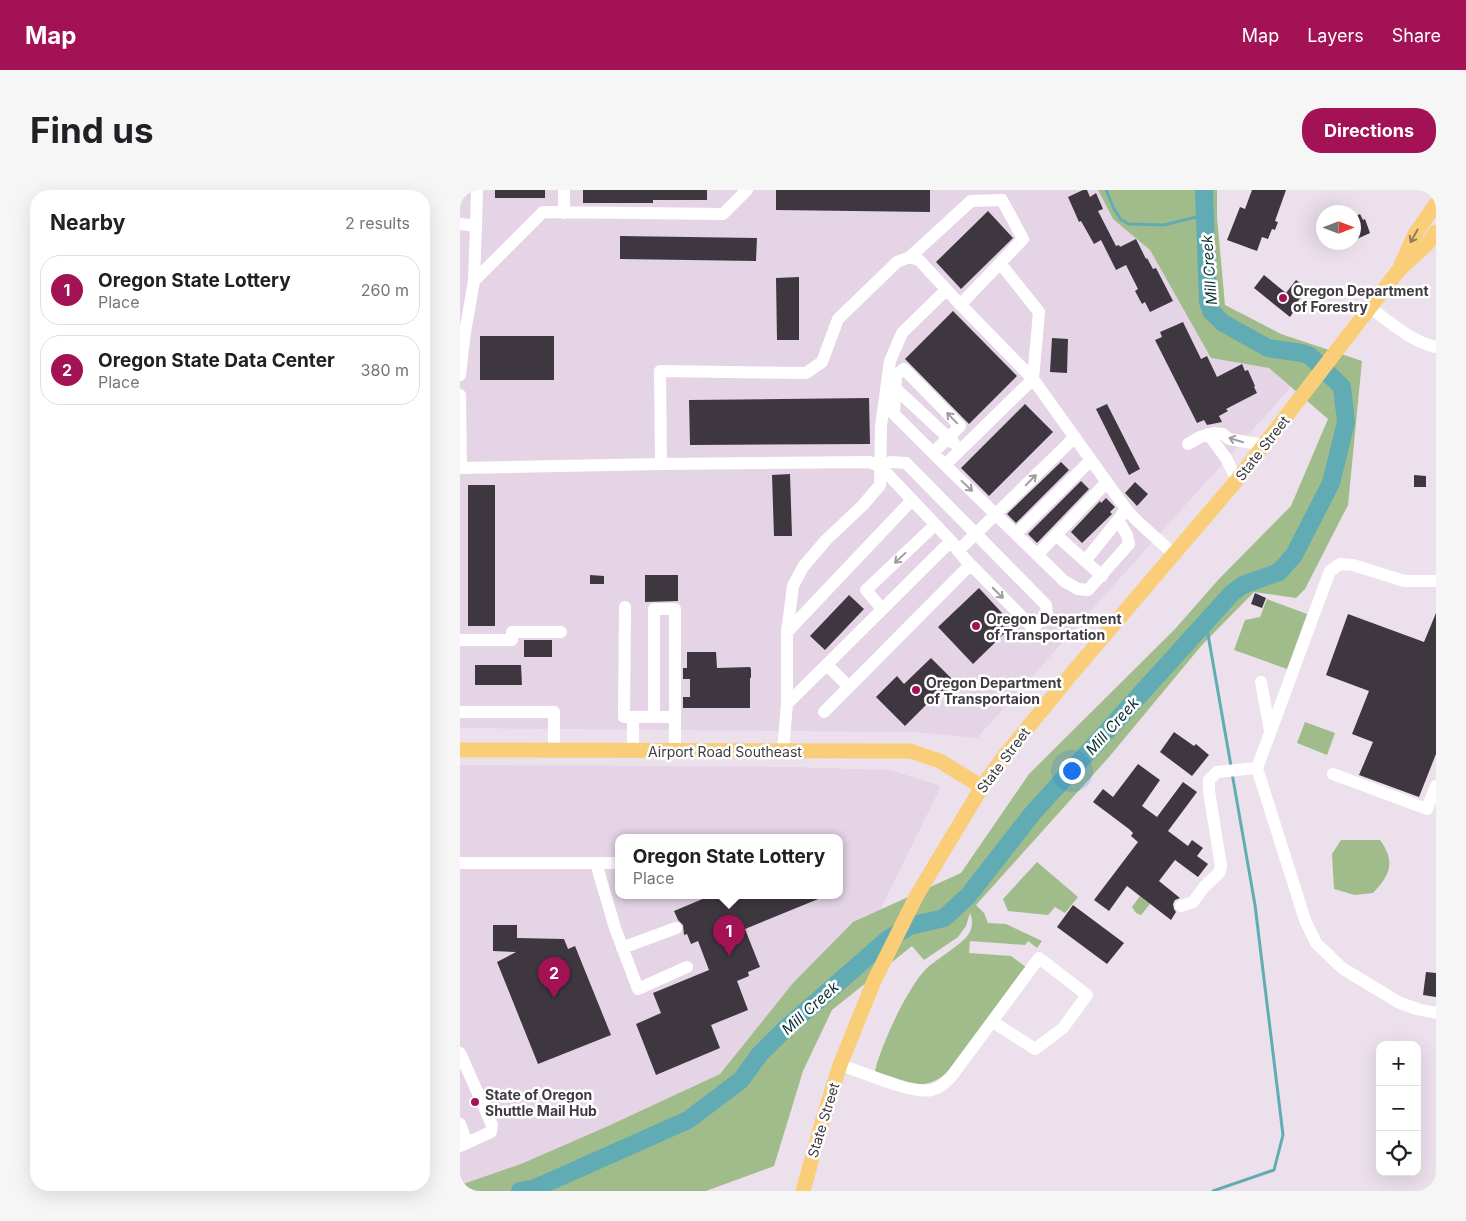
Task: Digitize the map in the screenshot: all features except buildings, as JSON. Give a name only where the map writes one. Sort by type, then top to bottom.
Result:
[{"type":"main road","name":"State Street","points":[[1398,270],[1414,234],[1436,204]]},
{"type":"main road","name":"State Street","points":[[804,1191],[817,1137],[840,1065],[874,981],[917,894],[982,786],[1068,678],[1237,480],[1398,270],[1427,244],[1436,232]]},
{"type":"main road","name":"Airport Road Southeast","points":[[460,750],[910,752],[940,761],[982,786]]},
{"type":"lane","points":[[460,369],[474,281],[477,190]]},
{"type":"lane","points":[[564,190],[564,212]]},
{"type":"lane","points":[[474,281],[543,212],[723,214],[747,190]]},
{"type":"lane","points":[[661,464],[660,371],[806,373],[822,362],[838,318],[897,262],[910,257],[971,201],[1002,200],[1023,239],[960,305]]},
{"type":"lane","points":[[460,224],[476,226]]},
{"type":"lane","points":[[910,257],[919,260],[960,305],[1033,379],[1126,509],[1159,538],[1174,555]]},
{"type":"lane","points":[[944,465],[1033,379],[1039,312],[1000,263]]},
{"type":"lane","points":[[783,750],[787,632],[794,586],[803,567],[826,540],[864,505],[880,485],[882,426],[890,360],[902,333],[946,290]]},
{"type":"lane","points":[[1369,307],[1409,336],[1436,347]]},
{"type":"lane","points":[[933,454],[960,426],[904,369],[896,375],[894,414],[933,454],[944,465],[1064,581],[1078,589],[1088,590],[1102,576],[1129,544],[1127,534],[1118,520]]},
{"type":"lane","points":[[895,388],[960,450]]},
{"type":"lane","points":[[460,395],[461,468],[869,462],[880,466],[1030,625],[1035,626],[1047,614],[1046,605],[906,463],[890,462],[880,466]]},
{"type":"lane","points":[[1188,444],[1214,433],[1223,434],[1229,439],[1264,445]]},
{"type":"lane","points":[[1208,434],[1231,466],[1237,480]]},
{"type":"lane","points":[[786,704],[882,609],[961,554],[979,538],[996,514],[1075,437]]},
{"type":"lane","points":[[1016,534],[1091,460]]},
{"type":"lane","points":[[1037,555],[1107,482]]},
{"type":"lane","points":[[787,632],[912,500]]},
{"type":"lane","points":[[1085,561],[1126,509]]},
{"type":"lane","points":[[882,609],[866,590],[935,525]]},
{"type":"lane","points":[[1056,535],[1102,576]]},
{"type":"lane","points":[[824,712],[850,686],[961,554]]},
{"type":"lane","points":[[1436,581],[1404,581],[1353,565],[1340,564],[1330,571],[1257,768],[1305,920],[1316,943],[1342,968],[1398,1002],[1436,1013]]},
{"type":"lane","points":[[625,607],[624,717],[675,717]]},
{"type":"lane","points":[[654,717],[654,609],[675,610],[675,751]]},
{"type":"lane","points":[[460,640],[512,640],[512,632],[561,632]]},
{"type":"lane","points":[[827,665],[850,686]]},
{"type":"lane","points":[[1261,682],[1270,731]]},
{"type":"lane","points":[[460,712],[554,712],[554,750]]},
{"type":"lane","points":[[633,717],[633,751]]},
{"type":"lane","points":[[1181,906],[1193,902],[1204,887],[1219,873],[1221,866],[1209,780],[1217,772],[1257,768]]},
{"type":"lane","points":[[1333,774],[1426,809],[1436,786]]},
{"type":"lane","points":[[460,863],[615,863]]},
{"type":"lane","points":[[596,863],[622,948],[638,989],[687,967]]},
{"type":"lane","points":[[622,948],[676,928]]},
{"type":"lane","points":[[840,1065],[898,1085],[921,1090],[932,1090],[942,1086],[951,1078],[1039,958],[1088,995],[1063,1028],[1035,1050],[993,1022]]},
{"type":"lane","points":[[460,1053],[464,1071],[492,1125],[491,1132],[464,1144],[460,1124]]},
{"type":"shaded area","points":[[460,190],[1098,190],[1113,219],[1150,250],[1211,358],[1269,368],[1291,387],[977,738],[913,732],[460,728]]},
{"type":"shaded area","points":[[460,765],[789,767],[890,770],[941,786],[880,910],[853,922],[793,983],[720,1074],[521,1164],[460,1185]]},
{"type":"green space","points":[[1098,190],[1217,190],[1217,217],[1225,305],[1281,334],[1362,361],[1348,505],[1305,589],[1296,598],[1254,592],[1202,645],[1109,757],[976,905],[984,913],[988,923],[1006,924],[1042,941],[1037,948],[1028,941],[1025,945],[970,941],[969,953],[1011,956],[1026,967],[949,1070],[940,1078],[932,1082],[914,1084],[876,1073],[875,1071],[889,1032],[912,988],[927,968],[968,935],[972,924],[970,913],[966,926],[958,937],[924,960],[912,946],[832,1010],[803,1071],[774,1166],[706,1191],[460,1191],[460,1185],[521,1164],[720,1074],[793,983],[853,922],[961,873],[1029,774],[1175,629],[1219,579],[1291,506],[1328,419],[1269,368],[1211,358],[1150,250],[1113,219]]},
{"type":"green space","points":[[1267,599],[1307,614],[1287,669],[1234,650],[1245,620],[1260,617]]},
{"type":"green space","points":[[1305,722],[1335,733],[1327,755],[1297,743]]},
{"type":"green space","points":[[1341,840],[1380,840],[1385,848],[1388,855],[1389,868],[1384,880],[1373,893],[1355,895],[1334,889],[1332,854]]},
{"type":"green space","points":[[1037,862],[1078,897],[1065,913],[1055,907],[1048,915],[1008,911],[1003,899]]},
{"type":"green space","points":[[1140,896],[1150,904],[1141,915],[1136,913],[1132,907]]},
{"type":"waterway","points":[[1106,190],[1121,220],[1129,224],[1164,225],[1196,217],[1205,220]]},
{"type":"waterway","name":"Mill Creek","points":[[520,1191],[533,1189],[688,1120],[741,1080],[759,1055],[784,1030],[888,939],[910,926],[944,918],[968,896],[1032,814],[1232,593],[1243,585],[1279,572],[1294,555],[1331,483],[1346,422],[1342,387],[1310,356],[1268,348],[1223,323],[1211,311],[1208,302],[1204,190]]},
{"type":"waterway","points":[[1206,623],[1231,766]]},
{"type":"waterway","points":[[1213,1191],[1274,1170],[1283,1135],[1255,905],[1232,773]]},
{"type":"place","name":"Oregon Department of Forestry","points":[[1283,298]]},
{"type":"place","name":"Oregon Department of Transportation","points":[[976,626]]},
{"type":"place","name":"Oregon Department of Transportaion","points":[[916,690]]},
{"type":"place","name":"Oregon State Lottery","points":[[729,956]]},
{"type":"place","name":"Oregon State Data Center","points":[[554,998]]},
{"type":"place","name":"State of Oregon Shuttle Mail Hub","points":[[475,1102]]}]
